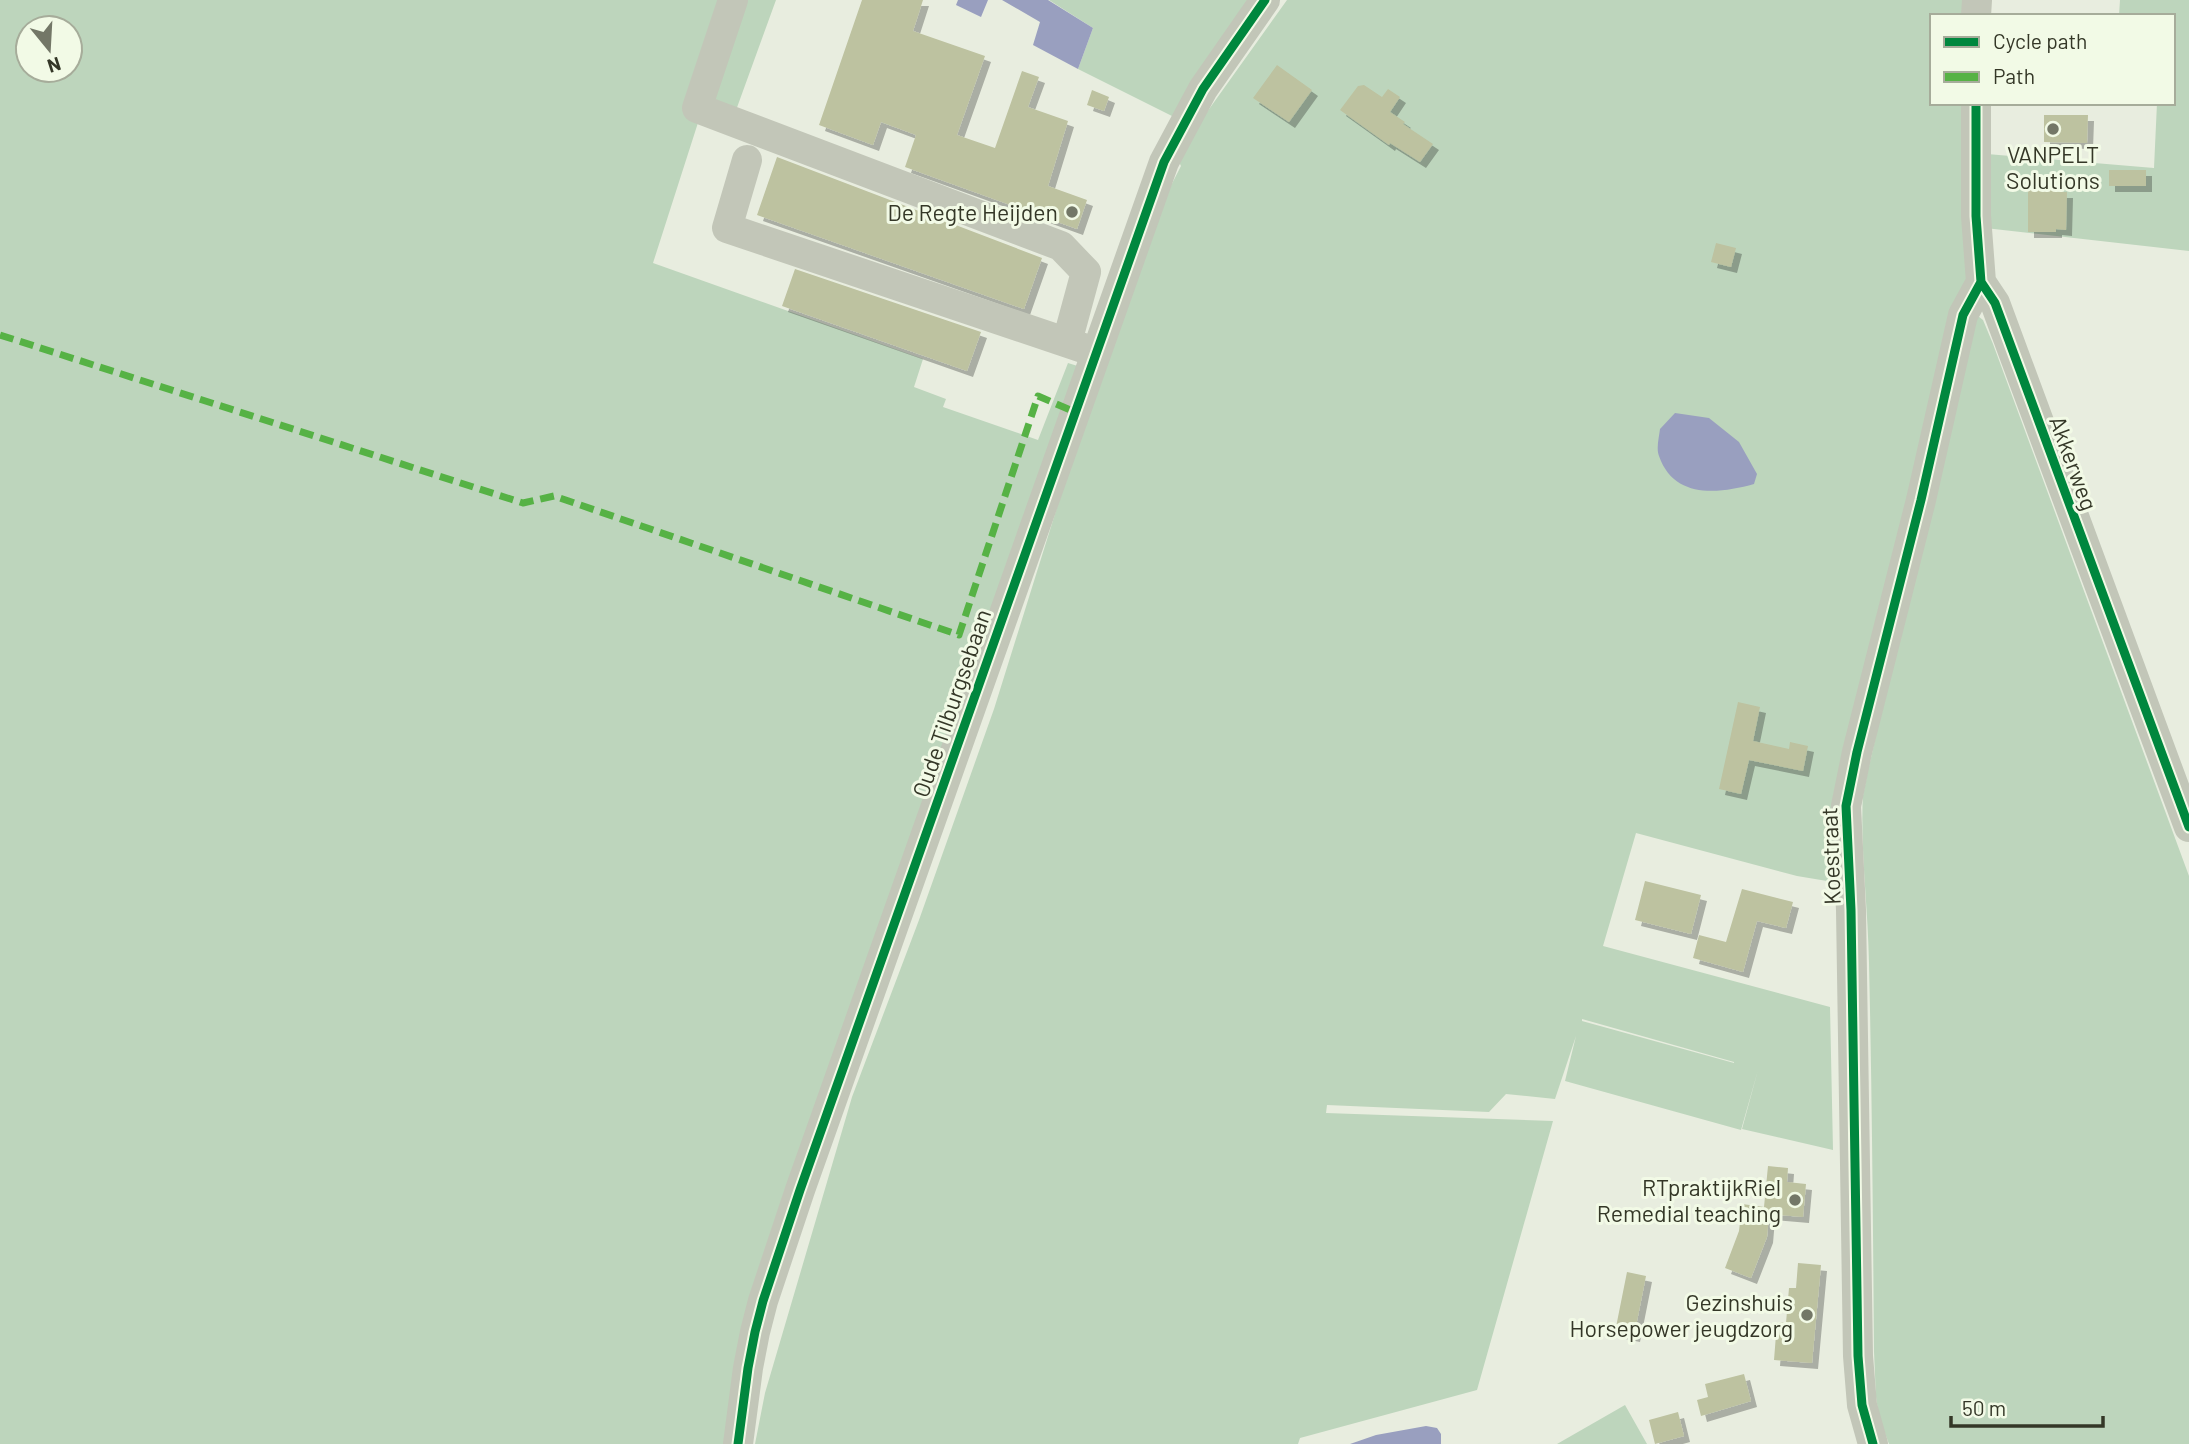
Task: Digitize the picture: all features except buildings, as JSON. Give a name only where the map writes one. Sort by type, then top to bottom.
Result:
[{"type":"street","points":[[733,0],[696,108],[1061,246],[1086,272],[1067,342]]},
{"type":"street","name":"Oude Tilburgsebaan","points":[[738,1444],[748,1368],[763,1301],[1164,162],[1203,89],[1265,0]]},
{"type":"street","name":"Akkerweg","points":[[1976,105],[1976,216],[1981,282],[1995,303],[2189,827]]},
{"type":"street","points":[[747,160],[727,228],[1096,352]]},
{"type":"street","name":"Koestraat","points":[[1873,1444],[1862,1405],[1858,1356],[1851,910],[1846,806],[1963,315],[1981,282]]},
{"type":"green space","points":[[0,0],[776,0],[735,113],[704,104],[653,263],[923,359],[914,387],[946,399],[943,407],[1038,440],[1068,363],[1084,368],[776,1243],[734,1444],[0,1444]]},
{"type":"green space","points":[[1049,0],[1260,0],[1180,120],[1078,69],[1093,28]]},
{"type":"green space","points":[[1287,0],[1967,0],[1967,14],[1930,14],[1930,105],[1967,105],[1969,274],[1845,884],[1797,876],[1636,833],[1603,946],[1830,1007],[1833,1150],[1742,1129],[1758,1070],[1741,1130],[1565,1081],[1576,1036],[1555,1099],[1506,1094],[1489,1112],[1327,1105],[1326,1113],[1553,1121],[1477,1390],[1300,1438],[1298,1444],[755,1444],[765,1393],[852,1097],[994,709],[1100,370],[1157,213],[1181,166],[1179,162],[1192,133]],"holes":[[[1582,1019],[1734,1062],[1582,1021]]]},
{"type":"green space","points":[[2120,0],[2189,0],[2189,251],[1985,228],[1987,154],[2154,168],[2157,105],[2175,105],[2175,14],[2119,14]]},
{"type":"green space","points":[[1978,316],[1983,320],[1993,344],[2189,876],[2189,1444],[1889,1444],[1879,1417],[1874,1352],[1870,1012],[1863,793],[1970,320]]},
{"type":"green space","points":[[1625,1405],[1647,1444],[1557,1444]]},
{"type":"water","points":[[958,0],[988,0],[981,17],[956,5]]},
{"type":"water","points":[[1002,0],[1048,0],[1093,28],[1078,69],[1033,45],[1040,22]]},
{"type":"water","points":[[1675,413],[1709,418],[1739,442],[1757,474],[1754,484],[1712,491],[1699,490],[1675,480],[1659,456],[1658,446],[1660,429]]},
{"type":"water","points":[[1426,1426],[1437,1428],[1441,1434],[1441,1444],[1350,1444],[1376,1435]]},
{"type":"marked path","points":[[0,335],[523,503],[554,496],[959,635],[1038,396],[1075,412]]},
{"type":"cycle path","points":[[738,1444],[748,1368],[763,1301],[1164,162],[1203,89],[1265,0]]},
{"type":"cycle path","points":[[1976,105],[1976,216],[1981,282],[1995,303],[2189,827]]},
{"type":"cycle path","points":[[1873,1444],[1862,1405],[1858,1356],[1851,910],[1846,806],[1963,315],[1981,282]]},
{"type":"place","name":"VANPELT Solutions","points":[[2053,129]]},
{"type":"place","name":"De Regte Heijden","points":[[1072,212]]},
{"type":"place","name":"RTpraktijkRiel Remedial teaching","points":[[1795,1200]]},
{"type":"place","name":"Gezinshuis Horsepower jeugdzorg","points":[[1807,1315]]}]
